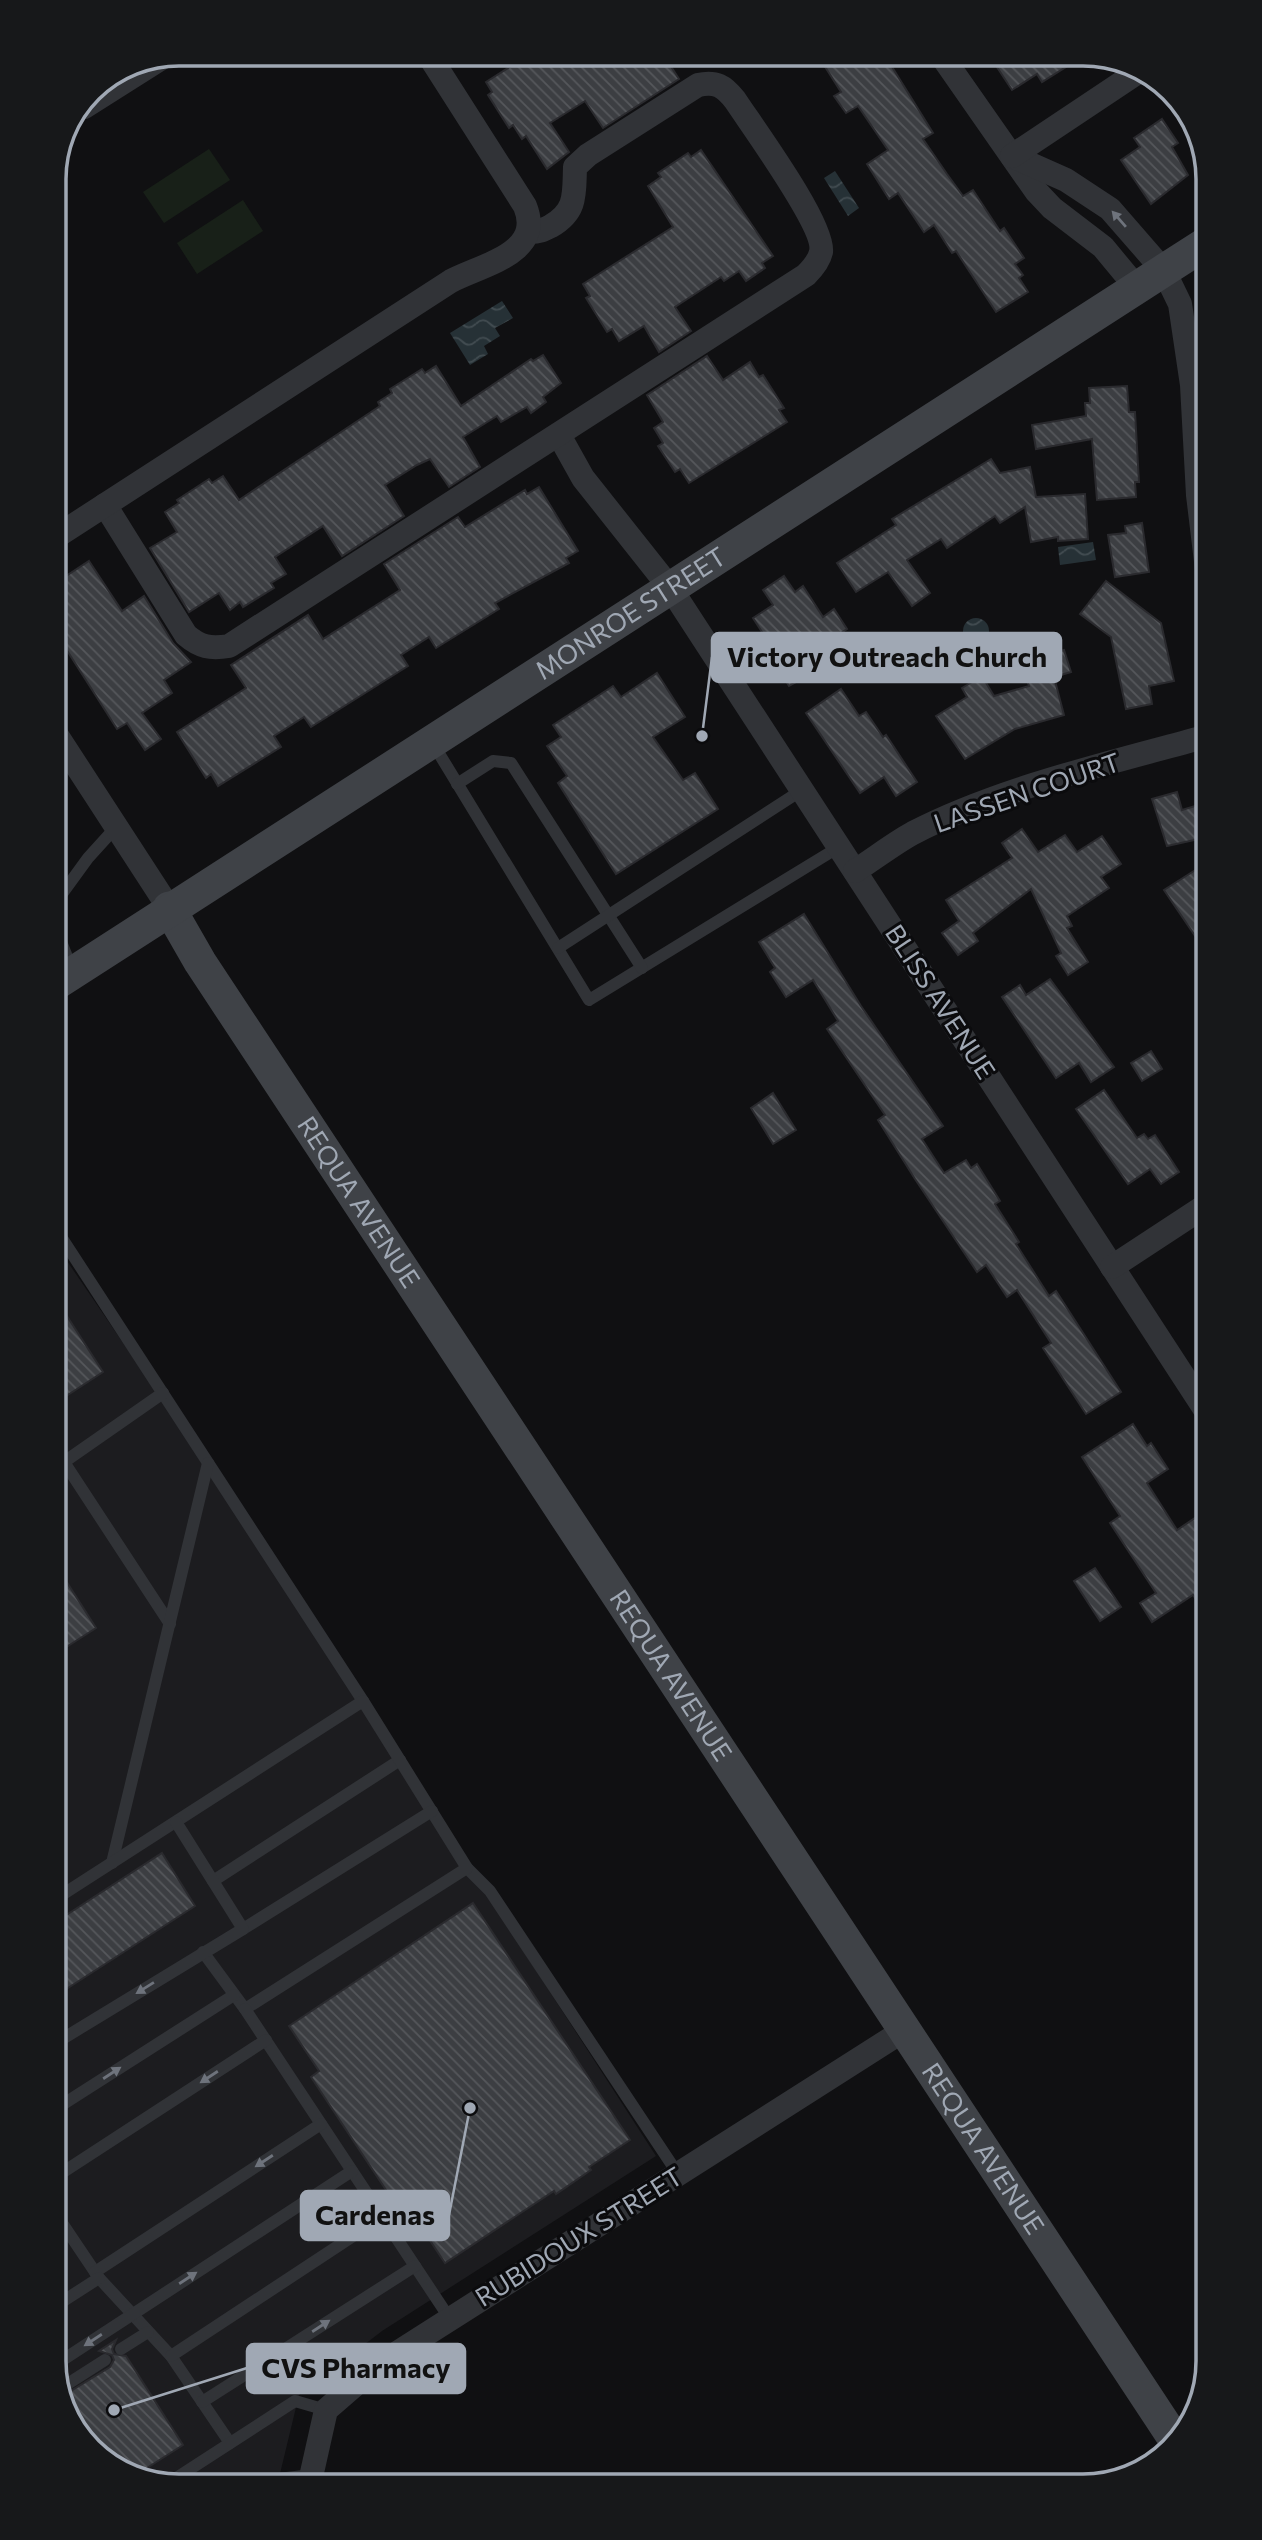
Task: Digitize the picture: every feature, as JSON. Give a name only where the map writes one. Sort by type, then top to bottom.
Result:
[{"type":"street","points":[[67,530],[451,281],[514,251],[530,232],[530,219],[525,206],[436,66]]},
{"type":"street","points":[[950,67],[1036,191],[1052,208],[1180,304],[1187,344],[1196,468]]},
{"type":"street","points":[[1012,156],[1131,77]]},
{"type":"street","points":[[105,505],[186,635],[196,644],[211,649],[229,646],[806,275],[821,252],[820,239],[807,211],[735,100],[725,87],[712,82],[698,85],[588,155],[575,167],[575,200],[568,214],[540,232],[530,232]]},
{"type":"street","points":[[1012,156],[1066,180],[1110,209],[1150,279]]},
{"type":"street","name":"MONROE STREET","points":[[67,977],[170,908],[1196,250]]},
{"type":"street","name":"BLISS AVENUE","points":[[559,435],[583,478],[671,589],[1196,1396]]},
{"type":"street","name":"LASSEN COURT","points":[[855,871],[913,834],[952,816],[1056,778],[1196,739]]},
{"type":"street","points":[[67,750],[170,908]]},
{"type":"street","name":"REQUA AVENUE","points":[[170,908],[200,962],[1169,2431]]},
{"type":"street","points":[[1112,1267],[1196,1212]]},
{"type":"street","name":"RUBIDOUX STREET","points":[[326,2410],[378,2365],[903,2031]]},
{"type":"street","points":[[312,2473],[326,2410]]},
{"type":"lane","points":[[432,742],[589,1000],[839,847]]},
{"type":"lane","points":[[457,784],[493,761],[511,764],[642,968]]},
{"type":"lane","points":[[558,948],[802,790]]},
{"type":"lane","points":[[67,887],[88,858],[118,825]]},
{"type":"lane","points":[[67,1245],[363,1701],[467,1868],[490,1891],[678,2174]]},
{"type":"lane","points":[[66,1460],[163,1393]]},
{"type":"lane","points":[[113,1863],[208,1463]]},
{"type":"lane","points":[[66,1466],[170,1624]]},
{"type":"lane","points":[[66,1892],[363,1701]]},
{"type":"lane","points":[[213,1881],[400,1760]]},
{"type":"lane","points":[[66,2036],[432,1811]]},
{"type":"lane","points":[[176,1822],[243,1929]]},
{"type":"lane","points":[[245,2009],[467,1868]]},
{"type":"lane","points":[[203,1952],[266,2040],[450,2319]]},
{"type":"lane","points":[[66,2102],[234,1995]]},
{"type":"lane","points":[[66,2170],[266,2040]]},
{"type":"lane","points":[[66,2298],[321,2124]]},
{"type":"lane","points":[[66,2358],[352,2171]]},
{"type":"lane","points":[[172,2356],[382,2217]]},
{"type":"lane","points":[[66,2229],[97,2275],[131,2315],[172,2356],[230,2443]]},
{"type":"lane","points":[[202,2402],[415,2266]]},
{"type":"lane","points":[[121,2349],[148,2332]]},
{"type":"lane","points":[[69,2383],[104,2360]]},
{"type":"lane","points":[[184,2473],[295,2401],[326,2410]]},
{"type":"shaded area","points":[[209,149],[230,180],[164,223],[143,192]]},
{"type":"shaded area","points":[[243,200],[263,231],[197,274],[177,243]]},
{"type":"shaded area","points":[[67,1260],[256,1537],[656,2156],[382,2331],[299,2395],[280,2473],[172,2473],[143,2468],[111,2450],[82,2417],[69,2383],[66,2361]]},
{"type":"water","points":[[835,171],[859,208],[848,216],[824,178]]},
{"type":"water","points":[[502,301],[513,318],[495,328],[500,336],[484,346],[488,354],[470,365],[450,333]]},
{"type":"water","points":[[1093,542],[1096,560],[1060,565],[1058,547]]},
{"type":"water","points":[[976,618],[985,622],[989,631],[985,640],[976,644],[967,640],[963,631],[967,622]]},
{"type":"building","points":[[511,66],[671,67],[679,79],[603,128],[585,101],[550,123],[569,152],[547,169],[526,136],[522,139],[513,125],[509,128],[488,95],[492,92],[486,82]]},
{"type":"building","points":[[825,67],[892,67],[933,133],[923,139],[947,174],[963,196],[973,190],[1000,231],[1004,228],[1024,258],[1015,264],[1023,275],[1019,278],[1028,292],[996,312],[956,251],[952,253],[934,225],[924,232],[898,193],[889,199],[867,164],[888,150],[858,106],[846,113],[834,96],[841,92]]},
{"type":"building","points":[[997,67],[1066,67],[1042,82],[1037,74],[1012,90]]},
{"type":"building","points":[[1162,119],[1178,143],[1172,147],[1188,175],[1151,204],[1121,160],[1140,147],[1134,138]]},
{"type":"building","points":[[701,150],[773,256],[762,263],[765,268],[746,281],[739,271],[724,281],[721,277],[675,307],[691,331],[659,352],[644,326],[619,341],[612,329],[607,332],[586,298],[590,296],[583,284],[673,227],[648,186],[661,177],[658,173],[688,153],[691,157]]},
{"type":"building","points":[[543,355],[561,383],[543,397],[546,402],[531,413],[527,407],[501,422],[497,416],[463,437],[480,467],[449,487],[430,459],[417,465],[385,485],[404,516],[342,556],[323,526],[275,557],[286,574],[271,583],[274,588],[243,607],[240,602],[230,610],[219,593],[189,612],[150,548],[177,532],[165,512],[179,503],[177,500],[209,479],[212,483],[223,476],[239,500],[380,406],[378,402],[392,393],[390,389],[422,369],[425,373],[436,366],[461,406],[531,359],[533,361]]},
{"type":"building","points":[[707,356],[723,380],[750,362],[759,377],[763,375],[784,408],[779,410],[787,422],[689,483],[680,469],[675,472],[658,446],[663,443],[654,428],[663,422],[647,395]]},
{"type":"building","points":[[1127,386],[1129,412],[1135,412],[1139,482],[1135,482],[1136,497],[1097,500],[1092,439],[1036,449],[1032,425],[1086,416],[1085,403],[1090,403],[1089,388]]},
{"type":"building","points":[[991,459],[1000,473],[1030,467],[1036,497],[1085,494],[1088,539],[1058,541],[1058,537],[1031,542],[1025,507],[1000,523],[995,516],[947,548],[941,539],[907,560],[930,593],[912,606],[888,572],[856,592],[837,563],[896,525],[892,519]]},
{"type":"building","points":[[539,487],[578,551],[566,558],[569,563],[495,603],[499,609],[436,648],[429,637],[401,655],[408,666],[311,727],[304,717],[274,736],[281,747],[218,786],[211,774],[206,778],[177,732],[246,688],[231,665],[308,615],[323,639],[400,590],[384,564],[458,517],[465,527],[525,490],[527,494]]},
{"type":"building","points":[[1142,523],[1149,572],[1115,577],[1108,535],[1126,533],[1125,526]]},
{"type":"building","points":[[89,561],[122,611],[144,596],[173,643],[191,662],[164,680],[172,693],[142,713],[161,739],[145,750],[127,723],[117,729],[67,650],[67,576]]},
{"type":"building","points":[[784,576],[795,592],[803,586],[823,617],[834,609],[847,629],[812,652],[822,668],[789,686],[777,666],[782,663],[753,618],[773,605],[763,590]]},
{"type":"building","points":[[1106,581],[1161,623],[1174,681],[1149,686],[1152,704],[1126,709],[1111,637],[1080,614]]},
{"type":"building","points":[[1064,650],[1071,672],[1054,677],[1064,715],[1015,729],[965,759],[936,716],[967,697],[962,688],[982,676],[994,696],[1029,686],[1026,677],[1048,670],[1044,656]]},
{"type":"building","points":[[657,673],[685,717],[653,737],[683,780],[695,773],[718,809],[616,874],[558,783],[567,776],[547,746],[561,737],[553,725],[613,686],[621,697]]},
{"type":"building","points":[[841,689],[859,716],[866,712],[883,737],[886,735],[917,782],[896,796],[884,777],[860,793],[806,713]]},
{"type":"building","points":[[1177,792],[1182,810],[1196,806],[1196,840],[1167,846],[1152,799]]},
{"type":"building","points":[[1022,829],[1038,852],[1065,835],[1077,852],[1102,836],[1121,864],[1101,877],[1109,888],[1067,916],[1072,926],[1067,928],[1088,962],[1068,975],[1056,956],[1061,953],[1031,889],[973,933],[978,941],[958,955],[942,933],[959,921],[946,900],[1012,858],[1002,843]]},
{"type":"building","points":[[1196,870],[1196,937],[1164,890]]},
{"type":"building","points":[[804,914],[861,1006],[943,1126],[922,1139],[944,1173],[966,1160],[971,1168],[977,1164],[1000,1201],[995,1204],[1019,1242],[1016,1244],[1049,1296],[1056,1291],[1121,1392],[1086,1414],[1043,1348],[1051,1343],[1017,1290],[1007,1297],[986,1265],[977,1272],[915,1179],[878,1120],[885,1115],[827,1029],[838,1021],[813,980],[786,997],[770,972],[775,968],[759,942]]},
{"type":"building","points":[[1050,979],[1114,1067],[1091,1082],[1079,1063],[1056,1078],[1002,997],[1020,985],[1026,995]]},
{"type":"building","points":[[1151,1051],[1162,1069],[1142,1081],[1131,1063]]},
{"type":"building","points":[[1104,1090],[1137,1138],[1144,1134],[1148,1139],[1155,1135],[1179,1172],[1161,1184],[1150,1169],[1128,1184],[1076,1109]]},
{"type":"building","points":[[773,1093],[796,1130],[773,1144],[751,1108]]},
{"type":"building","points":[[66,1315],[103,1372],[66,1396]]},
{"type":"building","points":[[1133,1424],[1147,1446],[1151,1443],[1168,1469],[1147,1483],[1177,1530],[1196,1519],[1196,1599],[1193,1595],[1152,1622],[1140,1603],[1156,1593],[1110,1523],[1120,1516],[1082,1457]]},
{"type":"building","points":[[1095,1568],[1121,1607],[1100,1621],[1074,1581]]},
{"type":"building","points":[[66,1581],[96,1628],[66,1647]]},
{"type":"building","points":[[162,1853],[195,1906],[66,1989],[66,1915]]},
{"type":"building","points":[[473,1903],[630,2140],[589,2167],[591,2170],[556,2194],[554,2191],[445,2263],[407,2206],[400,2211],[311,2077],[319,2071],[289,2026]]},
{"type":"building","points":[[116,2340],[112,2349],[114,2354],[126,2356],[183,2445],[146,2469],[129,2462],[100,2440],[75,2404],[71,2391],[110,2367],[114,2360],[112,2355],[99,2351]]},
{"type":"place","name":"Victory Outreach Church","points":[[702,736]]},
{"type":"place","name":"Cardenas","points":[[470,2108]]},
{"type":"place","name":"CVS Pharmacy","points":[[114,2410]]}]
